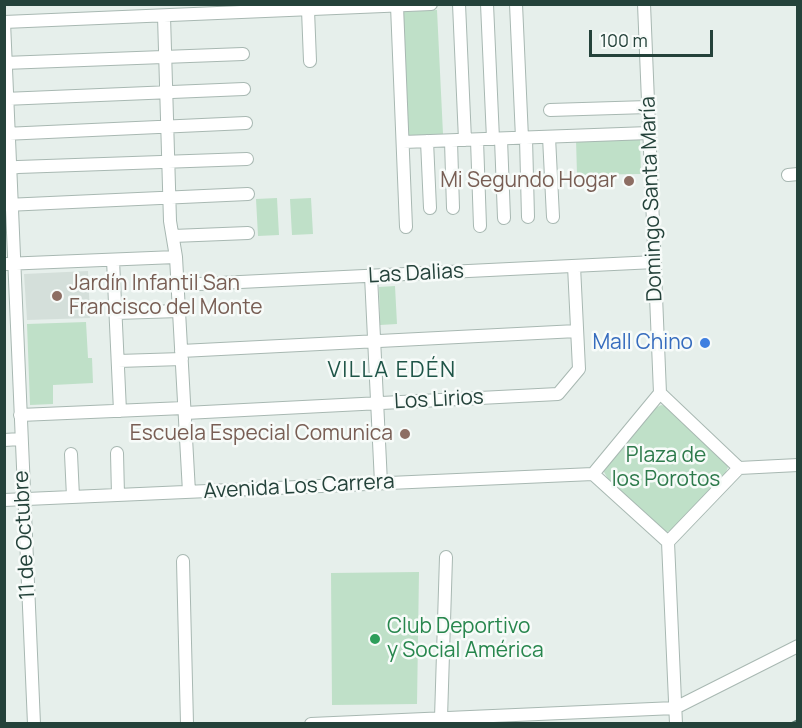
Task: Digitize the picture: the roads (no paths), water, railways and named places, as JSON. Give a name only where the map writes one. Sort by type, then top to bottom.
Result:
[{"type":"street","points":[[4,22],[430,4]]},
{"type":"street","points":[[459,4],[480,226]]},
{"type":"street","points":[[487,4],[504,218]]},
{"type":"street","points":[[516,4],[528,217]]},
{"type":"street","name":"Domingo Santa María","points":[[644,4],[660,393]]},
{"type":"street","points":[[397,6],[406,227]]},
{"type":"street","points":[[308,10],[310,61]]},
{"type":"street","points":[[164,16],[168,162],[176,257],[189,492]]},
{"type":"street","name":"11 de Octubre","points":[[4,22],[9,264],[19,381],[34,723]]},
{"type":"street","points":[[5,63],[243,54]]},
{"type":"street","points":[[6,98],[244,88]]},
{"type":"street","points":[[550,110],[648,107]]},
{"type":"street","points":[[7,134],[246,123]]},
{"type":"street","points":[[403,142],[649,134]]},
{"type":"street","points":[[549,137],[553,217]]},
{"type":"street","points":[[427,141],[430,208]]},
{"type":"street","points":[[451,141],[453,208]]},
{"type":"street","points":[[7,169],[247,159]]},
{"type":"street","points":[[8,204],[248,194]]},
{"type":"street","points":[[173,236],[248,233]]},
{"type":"street","points":[[9,264],[176,257]]},
{"type":"street","points":[[113,260],[120,411]]},
{"type":"street","name":"Las Dalias","points":[[177,285],[655,262]]},
{"type":"street","name":"Los Lirios","points":[[20,415],[377,404],[558,394],[579,371],[574,266]]},
{"type":"street","points":[[371,276],[381,483]]},
{"type":"street","points":[[116,314],[179,310]]},
{"type":"street","points":[[118,362],[181,355],[374,342],[578,332]]},
{"type":"street","points":[[4,382],[19,381]]},
{"type":"street","points":[[676,723],[668,542],[593,474],[660,393],[739,468]]},
{"type":"street","points":[[4,440],[21,439]]},
{"type":"street","points":[[117,453],[118,495]]},
{"type":"street","points":[[71,454],[73,497]]},
{"type":"street","points":[[668,542],[739,468],[798,465]]},
{"type":"street","name":"Avenida Los Carrera","points":[[4,500],[593,474]]},
{"type":"street","points":[[441,718],[446,557]]},
{"type":"street","points":[[183,561],[187,723]]},
{"type":"street","points":[[311,723],[675,708],[798,646]]},
{"type":"railway","points":[[790,724],[798,720]]},
{"type":"place","name":"Mi Segundo Hogar","points":[[629,181]]},
{"type":"place","name":"Jardín Infantil San Francisco del Monte","points":[[57,296]]},
{"type":"place","name":"Mall Chino","points":[[705,343]]},
{"type":"place","name":"Escuela Especial Comunica","points":[[405,434]]},
{"type":"place","name":"Club Deportivo y Social América","points":[[375,639]]},
{"type":"district","name":"VILLA EDÉN","points":[[392,371]]},
{"type":"park label","name":"Plaza de los Porotos","points":[[666,468]]}]
